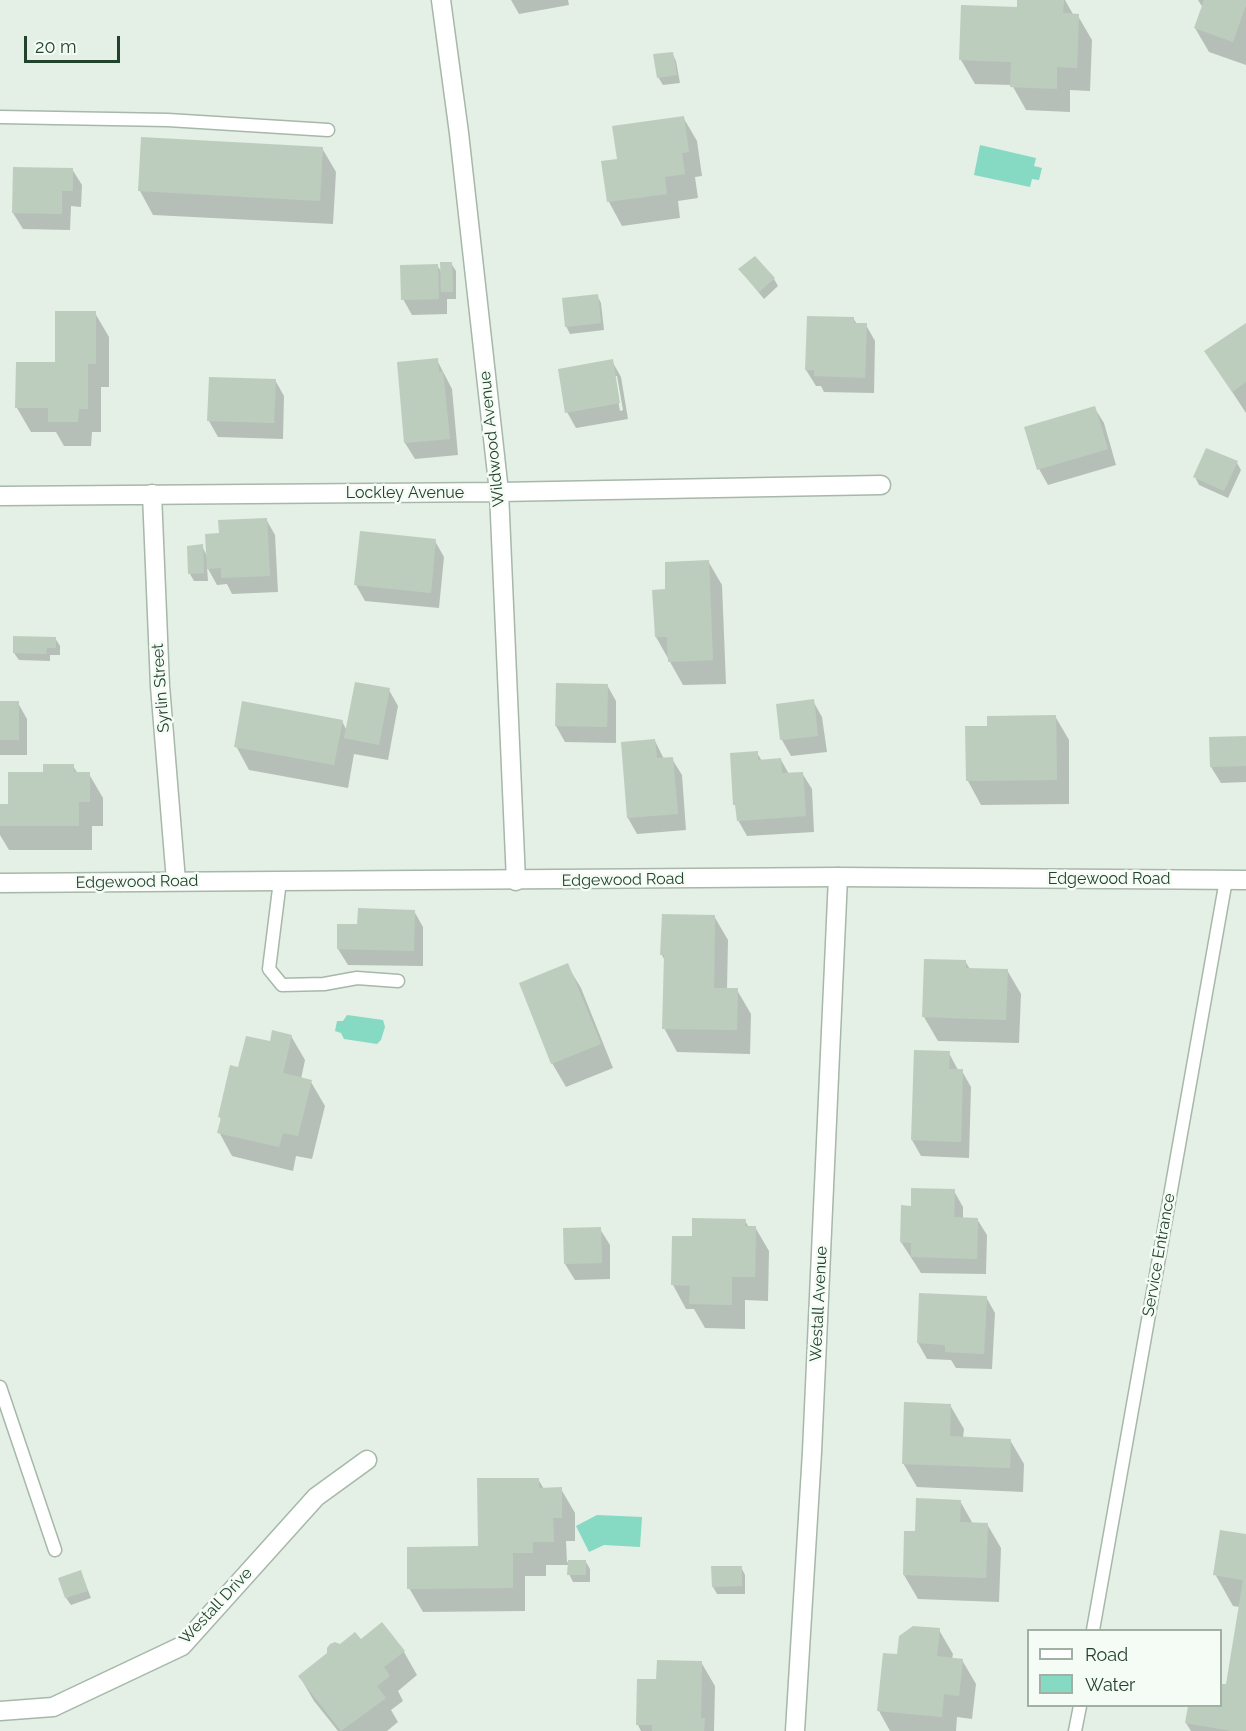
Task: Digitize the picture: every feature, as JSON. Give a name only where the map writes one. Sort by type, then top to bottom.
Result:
[{"type":"street","name":"Wildwood Avenue","points":[[441,0],[459,133],[499,492],[516,881]]},
{"type":"street","name":"Lockley Avenue","points":[[0,496],[499,492],[881,485]]},
{"type":"street","name":"Syrlin Street","points":[[152,494],[160,686],[176,881]]},
{"type":"street","name":"Edgewood Road","points":[[0,884],[838,877],[1246,880]]},
{"type":"street","name":"Westall Avenue","points":[[795,1731],[812,1452],[838,877]]},
{"type":"street","name":"Westall Drive","points":[[0,1711],[53,1707],[182,1646],[316,1497],[367,1460]]},
{"type":"lane","points":[[0,117],[168,120],[328,130]]},
{"type":"lane","name":"Service Entrance","points":[[1093,1629],[1226,880]]},
{"type":"lane","points":[[280,881],[269,969],[282,985],[324,984],[357,978],[398,981]]},
{"type":"lane","points":[[0,1387],[55,1550]]},
{"type":"lane","points":[[1075,1731],[1080,1707]]},
{"type":"water","points":[[980,145],[1036,158],[1034,166],[1042,168],[1039,180],[1032,179],[1030,187],[974,175]]},
{"type":"water","points":[[347,1015],[383,1020],[385,1027],[381,1040],[377,1044],[344,1039],[341,1033],[335,1031],[337,1021],[343,1021]]},
{"type":"water","points":[[597,1515],[642,1517],[640,1547],[604,1545],[589,1552],[576,1526]]},
{"type":"building","points":[[1017,0],[1064,0],[1063,13],[1079,14],[1077,68],[1057,67],[1057,89],[1010,87],[1011,62],[959,60],[961,5],[1017,7]]},
{"type":"building","points":[[1204,0],[1246,0],[1233,42],[1194,28]]},
{"type":"building","points":[[673,52],[677,75],[657,78],[653,54]]},
{"type":"building","points":[[684,116],[689,152],[682,153],[685,174],[665,177],[667,194],[607,202],[601,161],[617,159],[612,126]]},
{"type":"building","points":[[141,137],[323,147],[320,201],[138,191]]},
{"type":"building","points":[[13,167],[73,168],[73,191],[62,191],[62,214],[12,213]]},
{"type":"building","points":[[755,256],[775,278],[759,292],[738,269]]},
{"type":"building","points":[[440,262],[452,262],[453,292],[441,292]]},
{"type":"building","points":[[438,264],[439,299],[401,300],[400,265]]},
{"type":"building","points":[[598,294],[601,323],[565,327],[562,298]]},
{"type":"building","points":[[55,311],[96,311],[96,364],[88,364],[88,409],[79,409],[78,422],[48,422],[48,408],[15,408],[16,362],[55,362]]},
{"type":"building","points":[[807,316],[854,317],[854,323],[867,323],[865,378],[814,376],[814,370],[805,370]]},
{"type":"building","points":[[1246,323],[1246,382],[1232,392],[1204,351]]},
{"type":"building","points":[[438,358],[439,372],[443,371],[450,439],[404,443],[397,362]]},
{"type":"building","points":[[613,359],[620,403],[565,413],[558,369]]},
{"type":"building","points":[[209,377],[276,379],[274,423],[207,421]]},
{"type":"building","points":[[1095,406],[1108,449],[1037,470],[1024,427]]},
{"type":"building","points":[[1206,448],[1238,461],[1224,491],[1193,477]]},
{"type":"building","points":[[267,518],[270,576],[221,578],[221,568],[207,569],[205,534],[219,533],[218,520]]},
{"type":"building","points":[[360,531],[436,539],[431,593],[354,585]]},
{"type":"building","points":[[203,544],[204,573],[188,574],[187,546]]},
{"type":"building","points":[[709,560],[713,660],[668,662],[667,637],[655,637],[652,590],[665,589],[665,562]]},
{"type":"building","points":[[13,636],[56,637],[56,648],[47,648],[46,654],[13,653]]},
{"type":"building","points":[[355,682],[390,688],[379,745],[344,738]]},
{"type":"building","points":[[556,683],[608,684],[607,727],[555,726]]},
{"type":"building","points":[[814,699],[818,736],[780,740],[776,704]]},
{"type":"building","points":[[0,701],[19,701],[19,740],[0,740]]},
{"type":"building","points":[[242,701],[343,720],[334,765],[234,747]]},
{"type":"building","points":[[1056,715],[1057,780],[966,781],[965,726],[987,726],[987,716]]},
{"type":"building","points":[[1246,736],[1246,766],[1210,767],[1209,737]]},
{"type":"building","points":[[655,739],[657,758],[673,757],[678,814],[627,818],[621,742]]},
{"type":"building","points":[[758,751],[758,760],[781,758],[782,773],[803,772],[806,816],[737,821],[735,805],[733,805],[730,753]]},
{"type":"building","points":[[43,764],[74,764],[74,772],[90,772],[90,802],[79,802],[79,826],[0,826],[0,804],[8,804],[8,772],[43,772]]},
{"type":"building","points":[[358,908],[415,910],[414,951],[337,949],[337,924],[357,924]]},
{"type":"building","points":[[662,914],[715,915],[714,988],[738,988],[737,1030],[662,1029],[664,955],[660,955]]},
{"type":"building","points":[[924,959],[966,960],[966,968],[1008,969],[1006,1020],[922,1017]]},
{"type":"building","points":[[568,963],[601,1044],[551,1064],[519,983]]},
{"type":"building","points":[[272,1030],[292,1035],[283,1073],[312,1080],[298,1136],[283,1133],[279,1147],[217,1133],[221,1118],[218,1117],[230,1065],[238,1067],[246,1036],[270,1041]]},
{"type":"building","points":[[914,1050],[950,1051],[949,1069],[963,1069],[961,1142],[911,1140]]},
{"type":"building","points":[[911,1188],[955,1189],[954,1217],[978,1218],[977,1259],[911,1257],[911,1243],[900,1242],[901,1205],[911,1206]]},
{"type":"building","points":[[692,1218],[746,1219],[745,1226],[756,1226],[755,1277],[732,1277],[732,1305],[689,1304],[690,1286],[671,1285],[672,1236],[692,1236]]},
{"type":"building","points":[[601,1227],[602,1263],[564,1264],[563,1228]]},
{"type":"building","points":[[919,1293],[987,1296],[984,1354],[945,1352],[945,1345],[917,1343]]},
{"type":"building","points":[[904,1402],[951,1404],[950,1436],[1011,1439],[1010,1468],[902,1464]]},
{"type":"building","points":[[477,1478],[539,1478],[539,1488],[562,1487],[562,1518],[553,1518],[554,1542],[533,1542],[533,1553],[513,1553],[513,1588],[407,1589],[407,1547],[478,1546]]},
{"type":"building","points":[[916,1498],[961,1500],[960,1522],[988,1523],[986,1578],[903,1575],[904,1531],[915,1531]]},
{"type":"building","points":[[1220,1530],[1246,1534],[1246,1731],[1232,1731],[1185,1723],[1188,1707],[1222,1707],[1222,1684],[1226,1684],[1243,1580],[1213,1575]]},
{"type":"building","points":[[568,1560],[586,1560],[586,1575],[567,1575]]},
{"type":"building","points":[[711,1566],[742,1566],[742,1586],[712,1587]]},
{"type":"building","points":[[81,1570],[88,1591],[65,1598],[58,1578]]},
{"type":"building","points":[[382,1622],[405,1651],[384,1667],[390,1676],[377,1686],[386,1698],[341,1731],[298,1676],[327,1653],[330,1644],[335,1642],[340,1644],[355,1632],[361,1639]]},
{"type":"building","points":[[913,1626],[940,1628],[937,1656],[963,1659],[959,1696],[944,1694],[942,1717],[877,1711],[883,1653],[897,1654],[899,1636]]},
{"type":"building","points":[[657,1660],[702,1661],[701,1718],[705,1718],[704,1731],[652,1731],[652,1725],[636,1725],[637,1679],[656,1679]]}]
